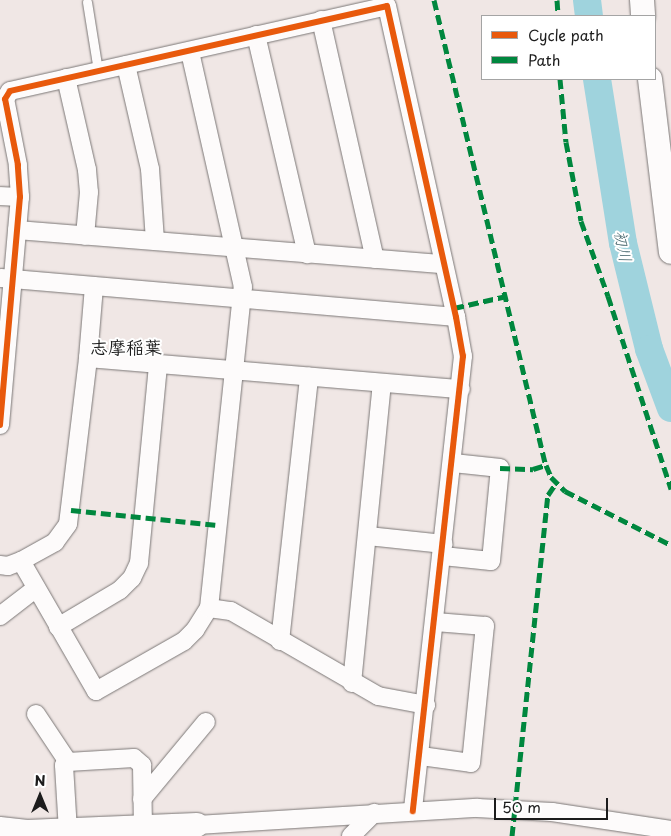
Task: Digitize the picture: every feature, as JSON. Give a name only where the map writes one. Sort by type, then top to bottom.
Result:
[{"type":"street","points":[[642,0],[643,15]]},
{"type":"street","points":[[0,425],[6,279],[17,230],[20,197],[18,165],[5,99],[10,91],[190,51],[387,3],[456,316],[463,356],[421,756],[413,811]]},
{"type":"street","points":[[321,20],[375,259]]},
{"type":"street","points":[[256,35],[307,254]]},
{"type":"street","points":[[21,561],[35,589],[96,691],[184,641],[195,630],[209,608],[243,287],[190,51]]},
{"type":"street","points":[[126,65],[150,169],[155,242]]},
{"type":"street","points":[[66,78],[87,170],[89,192],[85,236]]},
{"type":"street","points":[[650,80],[671,252]]},
{"type":"street","points":[[0,196],[20,197]]},
{"type":"street","points":[[17,230],[444,264]]},
{"type":"street","points":[[6,279],[456,316]]},
{"type":"street","points":[[0,565],[8,566],[21,561],[54,542],[68,524],[88,358],[94,286]]},
{"type":"street","points":[[88,358],[461,389]]},
{"type":"street","points":[[58,627],[120,590],[132,578],[139,563],[158,364]]},
{"type":"street","points":[[280,641],[309,377]]},
{"type":"street","points":[[352,683],[382,383]]},
{"type":"street","points":[[368,536],[492,561],[500,468],[453,463]]},
{"type":"street","points":[[0,616],[35,589]]},
{"type":"street","points":[[209,608],[231,611],[352,683],[378,696],[426,705]]},
{"type":"street","points":[[421,756],[471,763],[485,626],[435,622]]},
{"type":"street","points":[[36,714],[68,762]]},
{"type":"street","points":[[142,799],[206,722]]},
{"type":"street","points":[[68,831],[64,765],[68,762],[134,758],[142,766],[143,828]]},
{"type":"street","points":[[0,829],[27,832],[143,828],[201,830],[374,813],[516,809],[671,830]]},
{"type":"street","points":[[351,836],[374,813]]},
{"type":"lane","points":[[87,2],[98,71]]},
{"type":"waterway","name":"初川","points":[[587,0],[589,15]]},
{"type":"waterway","name":"初川","points":[[597,80],[623,243],[649,349],[671,408]]},
{"type":"marked path","points":[[434,0],[546,465],[551,477],[565,491],[671,545]]},
{"type":"marked path","points":[[557,0],[558,15]]},
{"type":"marked path","points":[[560,80],[566,142],[581,221],[608,296],[671,489]]},
{"type":"marked path","points":[[454,308],[507,296]]},
{"type":"marked path","points":[[500,468],[533,469],[546,465]]},
{"type":"marked path","points":[[512,836],[548,495],[556,483]]},
{"type":"marked path","points":[[71,510],[217,525]]},
{"type":"cycle path","points":[[0,425],[20,197],[18,165],[5,99],[10,91],[387,6],[463,356],[413,811]]},
{"type":"district","name":"志摩稲葉","points":[[126,347]]}]
